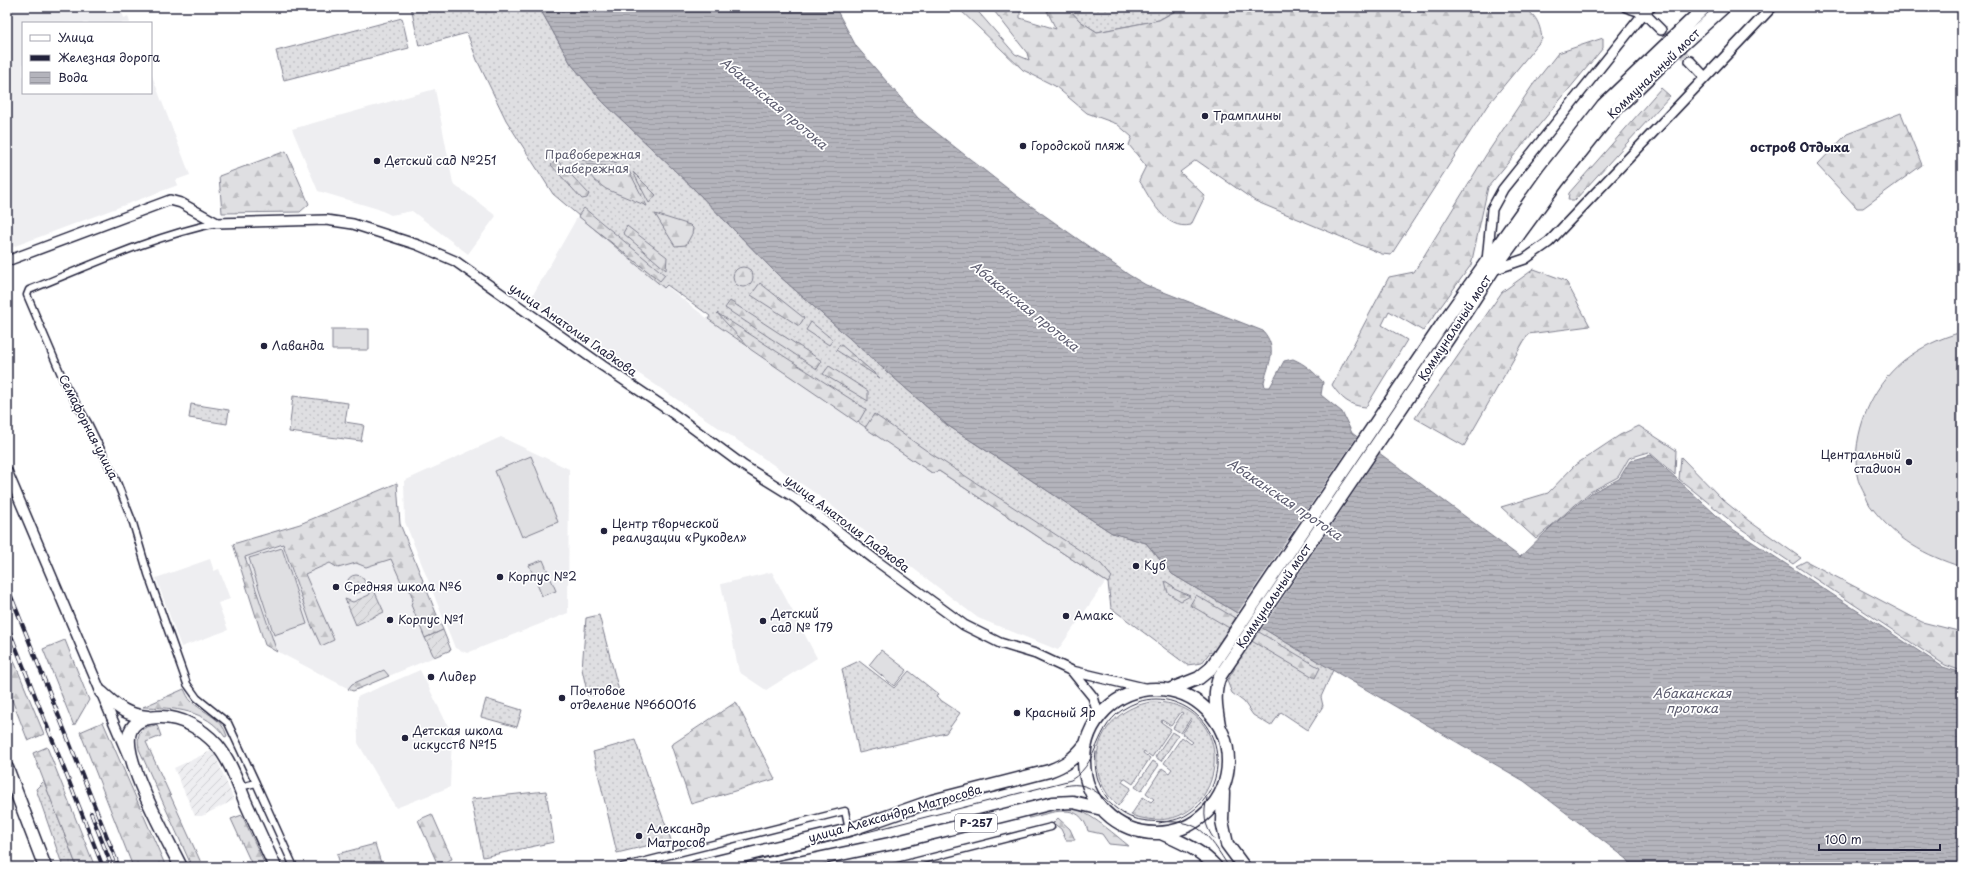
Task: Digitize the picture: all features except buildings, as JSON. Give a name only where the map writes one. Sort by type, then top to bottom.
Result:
[{"type":"highway","name":"Коммунальный мост","points":[[1215,673],[1456,327],[1490,266],[1549,174],[1603,106],[1705,7]]},
{"type":"highway","name":"Коммунальный мост","points":[[1215,673],[1445,320],[1611,114],[1682,45],[1724,7]]},
{"type":"highway","points":[[1169,690],[1215,673],[1216,708],[1219,725]]},
{"type":"highway","name":"Р-257","points":[[1148,689],[1169,690],[1181,693],[1203,706],[1219,725],[1224,736],[1228,755],[1226,779],[1223,789],[1213,806],[1198,820],[1180,829],[1161,833],[1134,830],[1122,825],[1102,809],[1090,790],[1086,779],[1084,756],[1086,744],[1089,733],[1099,717],[1117,700],[1132,693],[1148,689]]},
{"type":"highway","points":[[101,692],[116,706],[133,716],[163,717],[186,722],[204,732],[229,762],[275,867]]},
{"type":"highway","points":[[154,717],[140,721],[130,731],[129,748],[136,773],[181,867]]},
{"type":"highway","name":"улица Александра Матросова","points":[[696,867],[849,830],[932,801],[1049,771],[1063,766],[1074,759],[1086,744]]},
{"type":"highway","points":[[7,768],[45,867]]},
{"type":"highway","points":[[1223,789],[1222,821],[1227,844],[1244,867]]},
{"type":"highway","name":"улица Александра Матросова","points":[[779,867],[889,844],[1053,803],[1073,802],[1102,809]]},
{"type":"highway","points":[[1161,833],[1184,843],[1202,854],[1216,867]]},
{"type":"main road","points":[[1626,7],[1647,10],[1661,30]]},
{"type":"main road","points":[[1647,10],[1497,198],[1492,209],[1490,266],[1525,259],[1549,242],[1772,7]]},
{"type":"main road","points":[[1690,61],[1705,77]]},
{"type":"main road","name":"улица Анатолия Гладкова","points":[[7,261],[170,200],[181,203],[217,223],[341,221],[391,235],[455,261],[603,366],[667,409],[744,466],[797,500],[964,625],[1000,643],[1036,654],[1072,671]]},
{"type":"main road","points":[[7,471],[101,692],[109,715],[136,773]]},
{"type":"main road","points":[[1072,671],[1148,689]]},
{"type":"main road","points":[[1072,671],[1093,696],[1099,717]]},
{"type":"street","name":"Семафорная улица","points":[[217,223],[189,228],[117,255],[29,290],[27,295],[66,386],[88,423],[116,480],[133,522],[148,574],[187,684],[197,698],[228,723],[294,867]]},
{"type":"street","points":[[240,787],[256,783]]},
{"type":"street","points":[[622,867],[844,811],[849,830]]},
{"type":"street","points":[[894,867],[1051,828]]},
{"type":"shaded area","points":[[7,7],[120,7],[124,18],[128,16],[130,22],[22,22],[22,94],[152,94],[152,76],[190,175],[176,180],[178,185],[7,249]]},
{"type":"shaded area","name":"Детский сад №251","points":[[435,89],[453,183],[496,216],[468,254],[412,211],[391,215],[378,209],[318,191],[292,129]]},
{"type":"shaded area","points":[[578,216],[708,319],[750,349],[932,473],[939,471],[1106,581],[1058,650],[978,618],[815,493],[530,300]]},
{"type":"shaded area","name":"Средняя школа №6","points":[[501,437],[569,469],[568,613],[467,653],[455,648],[405,522],[404,481]]},
{"type":"shaded area","name":"Средняя школа №6","points":[[397,483],[400,524],[451,650],[353,691],[265,645],[233,544],[300,524]]},
{"type":"shaded area","points":[[210,559],[214,571],[219,569],[230,599],[218,603],[228,630],[181,647],[156,578]]},
{"type":"shaded area","name":"Детский сад № 179","points":[[772,572],[817,658],[766,690],[739,672],[721,584]]},
{"type":"shaded area","name":"Детская школа искусств №15","points":[[420,670],[452,734],[450,787],[396,808],[358,743],[357,697]]},
{"type":"shaded area","points":[[213,750],[234,800],[202,816],[195,816],[174,768]]},
{"type":"green space","name":"Правобережная набережная","points":[[411,7],[539,7],[571,64],[603,102],[694,189],[777,274],[947,425],[1112,533],[1146,543],[1172,574],[1333,670],[1321,697],[1323,706],[1308,730],[1281,712],[1271,726],[1253,715],[1244,702],[1232,693],[1227,681],[1235,668],[1210,652],[1202,663],[1187,665],[1111,608],[1108,583],[939,471],[932,473],[708,319],[710,316],[667,285],[664,288],[553,194],[506,120],[477,60],[467,33],[419,46]]},
{"type":"green space","points":[[957,7],[974,7],[1015,54],[1029,60],[1027,53],[991,7],[1020,7],[1020,18],[1056,29],[1045,7],[1067,7],[1080,21],[1097,32],[1159,20],[1181,8],[1193,9],[1194,7],[1518,7],[1529,11],[1536,18],[1542,39],[1487,106],[1391,255],[1382,254],[1255,201],[1196,160],[1180,172],[1205,196],[1191,225],[1182,226],[1173,223],[1159,212],[1139,180],[1146,166],[1129,145],[1132,137],[1117,124],[1087,113],[1055,86],[1023,70]]},
{"type":"green space","points":[[1067,7],[1194,7],[1193,9],[1171,13],[1159,20],[1097,32],[1080,21]]},
{"type":"green space","points":[[402,18],[409,48],[284,80],[276,51]]},
{"type":"green space","points":[[1603,38],[1603,48],[1488,187],[1471,265],[1423,331],[1389,311],[1382,325],[1407,340],[1366,407],[1350,403],[1339,394],[1332,385],[1389,277],[1414,272],[1486,155],[1532,86],[1558,53]]},
{"type":"green space","points":[[1661,88],[1670,96],[1575,200],[1568,200],[1569,193]]},
{"type":"green space","points":[[1901,113],[1922,165],[1863,208],[1857,208],[1817,165],[1847,134]]},
{"type":"green space","points":[[286,151],[309,204],[300,212],[222,213],[219,176]]},
{"type":"green space","points":[[581,151],[617,163],[579,160],[576,154]]},
{"type":"green space","points":[[557,160],[589,194],[587,198],[582,199],[551,165]]},
{"type":"green space","points":[[581,164],[627,167],[647,206],[606,189],[595,181]]},
{"type":"green space","points":[[633,172],[656,195],[649,203]]},
{"type":"green space","points":[[584,208],[665,275],[660,281],[578,216]]},
{"type":"green space","points":[[655,214],[690,225],[693,228],[692,234],[686,245],[675,246]]},
{"type":"green space","points":[[627,226],[667,257],[666,270],[623,233]]},
{"type":"green space","points":[[743,267],[750,270],[753,277],[750,284],[743,287],[736,284],[733,277],[736,270]]},
{"type":"green space","points":[[1534,269],[1564,280],[1567,283],[1590,326],[1528,334],[1464,446],[1415,418],[1502,292]]},
{"type":"green space","points":[[760,283],[804,318],[799,326],[751,295]]},
{"type":"green space","points":[[730,301],[822,361],[817,369],[725,308]]},
{"type":"green space","points":[[717,313],[866,409],[858,423],[750,349]]},
{"type":"green space","points":[[811,322],[833,340],[829,345],[806,330]]},
{"type":"green space","points":[[332,329],[369,329],[369,350],[332,350]]},
{"type":"green space","name":"Центральный стадион","points":[[1962,332],[1962,567],[1935,557],[1912,545],[1901,538],[1881,519],[1870,505],[1860,485],[1857,475],[1856,459],[1857,444],[1866,413],[1881,384],[1891,372],[1903,361],[1924,347],[1938,340]]},
{"type":"green space","points":[[840,344],[880,378],[836,350]]},
{"type":"green space","points":[[829,366],[868,391],[868,401],[823,374]]},
{"type":"green space","points":[[293,396],[348,403],[345,422],[364,425],[361,441],[289,432]]},
{"type":"green space","points":[[191,404],[229,410],[227,424],[189,418]]},
{"type":"green space","points":[[874,414],[930,453],[1101,564],[1112,577],[1108,583],[939,471],[932,473],[865,428]]},
{"type":"green space","points":[[1639,426],[1676,450],[1675,475],[1649,452],[1629,458],[1618,477],[1590,492],[1536,539],[1501,507],[1548,493],[1575,465],[1620,435]]},
{"type":"green space","points":[[531,456],[558,522],[522,537],[495,471]]},
{"type":"green space","points":[[1681,457],[1723,500],[1749,521],[1801,558],[1793,564],[1737,526],[1679,479]]},
{"type":"green space","points":[[397,483],[400,524],[443,630],[425,638],[411,605],[413,599],[409,588],[403,586],[391,559],[366,567],[356,563],[338,568],[330,563],[305,574],[334,640],[321,646],[310,622],[283,544],[245,557],[277,652],[265,645],[233,544],[300,524]]},
{"type":"green space","points":[[282,548],[307,624],[274,635],[249,558]]},
{"type":"green space","points":[[543,560],[556,591],[542,596],[529,565]]},
{"type":"green space","points":[[1806,561],[1922,622],[1962,632],[1962,671],[1945,665],[1796,566]]},
{"type":"green space","points":[[356,575],[362,578],[365,584],[362,590],[356,593],[350,590],[347,584],[350,578]]},
{"type":"green space","points":[[1165,581],[1173,586],[1174,589],[1190,596],[1181,601],[1168,593]]},
{"type":"green space","points":[[373,588],[384,612],[356,625],[345,599],[353,602],[369,595]]},
{"type":"green space","points":[[1196,595],[1320,668],[1315,678],[1190,605]]},
{"type":"green space","points":[[599,615],[619,691],[588,696],[582,669],[586,618]]},
{"type":"green space","points":[[443,630],[451,650],[434,657],[425,638]]},
{"type":"green space","points":[[65,640],[89,700],[74,726],[43,649]]},
{"type":"green space","points":[[7,644],[44,734],[28,741],[7,687]]},
{"type":"green space","points":[[881,650],[907,670],[894,686],[869,665]]},
{"type":"green space","points":[[859,661],[894,688],[909,671],[938,694],[936,697],[960,713],[946,733],[859,753],[842,669]]},
{"type":"green space","points":[[384,670],[389,676],[353,691],[348,689],[352,684]]},
{"type":"green space","points":[[184,689],[191,701],[221,724],[227,736],[225,737],[209,721],[199,715],[166,708],[143,707]]},
{"type":"green space","points":[[486,699],[522,710],[517,727],[481,717]]},
{"type":"green space","points":[[736,702],[775,779],[691,804],[671,745]]},
{"type":"green space","points":[[1151,702],[1182,708],[1203,723],[1213,746],[1213,770],[1205,793],[1188,811],[1163,820],[1131,815],[1143,797],[1151,802],[1154,799],[1146,793],[1162,768],[1169,773],[1172,769],[1164,763],[1182,737],[1191,744],[1193,742],[1182,734],[1192,719],[1191,718],[1181,733],[1173,728],[1183,713],[1181,712],[1171,726],[1162,720],[1161,722],[1171,729],[1152,757],[1144,751],[1143,753],[1150,758],[1133,784],[1124,778],[1122,782],[1131,788],[1118,806],[1106,791],[1099,775],[1097,759],[1100,744],[1107,729],[1118,717],[1133,708]]},
{"type":"green space","points":[[103,722],[166,867],[133,867],[80,732]]},
{"type":"green space","points":[[157,725],[161,736],[146,742],[203,867],[192,867],[139,749],[138,738],[141,731],[147,727]]},
{"type":"green space","points":[[1172,732],[1178,736],[1161,761],[1155,757]]},
{"type":"green space","points":[[635,740],[671,840],[617,853],[593,752]]},
{"type":"green space","points":[[47,747],[95,867],[77,867],[33,753]]},
{"type":"green space","points":[[1153,761],[1159,765],[1141,791],[1135,787]]},
{"type":"green space","points":[[44,781],[77,867],[63,867],[36,789]]},
{"type":"green space","points":[[546,791],[554,842],[483,857],[471,799]]},
{"type":"green space","points":[[1065,806],[1081,811],[1090,816],[1129,846],[1109,844],[1102,834],[1088,831],[1084,821],[1079,815],[1072,812],[1056,812],[1029,818],[1027,816]]},
{"type":"green space","points":[[432,814],[452,859],[438,865],[418,820]]},
{"type":"green space","points":[[242,815],[266,867],[253,867],[231,819]]},
{"type":"green space","points":[[1058,818],[1070,829],[1075,840],[1066,840],[1061,829],[1053,823]]},
{"type":"green space","points":[[375,844],[381,863],[366,867],[341,867],[337,854]]},
{"type":"water","name":"Абаканская протока","points":[[539,7],[835,7],[856,46],[918,118],[1017,196],[1129,275],[1146,285],[1263,331],[1268,337],[1271,349],[1270,362],[1264,382],[1265,387],[1270,387],[1284,361],[1293,359],[1305,366],[1323,382],[1321,395],[1342,412],[1352,433],[1520,557],[1552,526],[1591,493],[1619,479],[1630,461],[1651,455],[1728,526],[1943,667],[1962,673],[1962,867],[1633,867],[1627,859],[1524,781],[1322,664],[1172,574],[1146,543],[1112,533],[947,425],[777,274],[694,189],[603,102],[571,64]]},
{"type":"pier","points":[[1358,435],[1380,453],[1261,630],[1236,615]]},
{"type":"tunnel","points":[[1661,30],[1690,61]]},
{"type":"tram line","points":[[730,867],[1071,780],[1081,772],[1089,762],[1105,729],[1112,719],[1123,709],[1138,702],[1151,699],[1161,699],[1174,702],[1191,710],[1204,722],[1212,737],[1217,754],[1217,770],[1212,787],[1202,802],[1181,818],[1159,823]]},
{"type":"tram line","points":[[1096,752],[1095,765],[1097,777],[1101,789],[1108,799]]},
{"type":"tram line","points":[[1064,786],[1075,785],[1092,789],[1121,812],[1138,820],[1181,822],[1196,827],[1211,840],[1229,867]]},
{"type":"tram line","points":[[1207,798],[1205,819],[1208,829],[1214,839]]},
{"type":"railway","points":[[7,586],[119,867]]},
{"type":"railway","points":[[7,625],[103,867]]},
{"type":"railway","points":[[91,813],[112,867]]},
{"type":"place","name":"Трамплины","points":[[1205,116]]},
{"type":"place","name":"Городской пляж","points":[[1023,146]]},
{"type":"place","name":"Детский сад №251","points":[[377,161]]},
{"type":"place","name":"Лаванда","points":[[264,346]]},
{"type":"place","name":"Центральный стадион","points":[[1909,462]]},
{"type":"place","name":"Центр творческой реализации «Рукодел»","points":[[604,531]]},
{"type":"place","name":"Куб","points":[[1136,566]]},
{"type":"place","name":"Корпус №2","points":[[500,577]]},
{"type":"place","name":"Средняя школа №6","points":[[336,587]]},
{"type":"place","name":"Амакс","points":[[1066,616]]},
{"type":"place","name":"Корпус №1","points":[[390,620]]},
{"type":"place","name":"Детский сад № 179","points":[[763,621]]},
{"type":"place","name":"Лидер","points":[[431,677]]},
{"type":"place","name":"Почтовое отделение №660016","points":[[562,698]]},
{"type":"place","name":"Красный Яр","points":[[1017,713]]},
{"type":"place","name":"Детская школа искусств №15","points":[[405,738]]},
{"type":"place","name":"Александр Матросов","points":[[639,836]]},
{"type":"district","name":"остров Отдыха","points":[[1800,147]]}]
